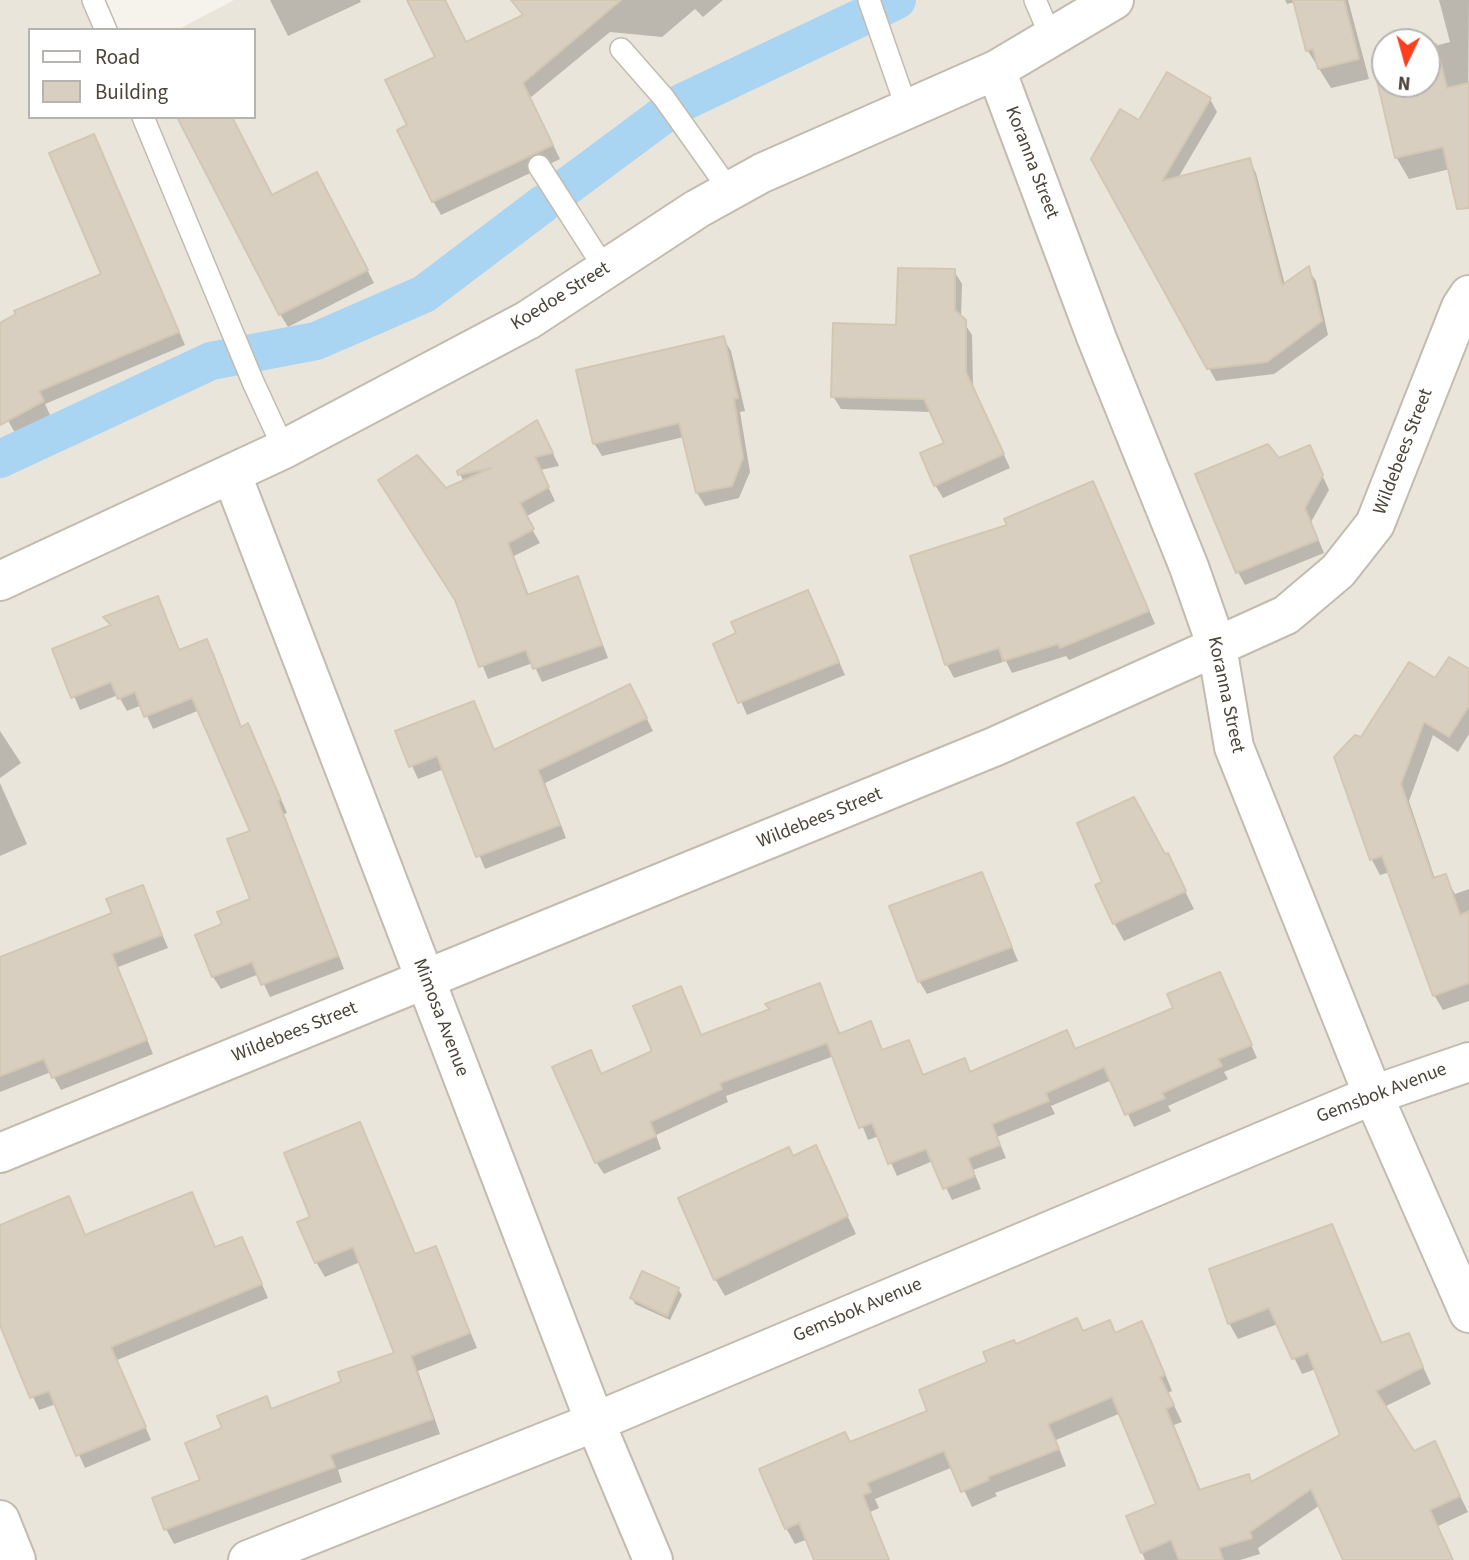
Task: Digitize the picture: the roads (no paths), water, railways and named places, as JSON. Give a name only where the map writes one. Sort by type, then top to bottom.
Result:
[{"type":"street","name":"Koedoe Street","points":[[0,581],[284,449],[528,320],[730,191],[996,70],[1114,0]]},
{"type":"street","name":"Koranna Street","points":[[996,70],[1097,339],[1189,567],[1217,647],[1234,747],[1373,1095],[1469,1313]]},
{"type":"street","name":"Wildebees Street","points":[[0,1153],[996,746],[1286,615],[1338,571],[1376,524],[1461,307],[1469,295]]},
{"type":"street","name":"Mimosa Avenue","points":[[232,475],[595,1422],[653,1560]]},
{"type":"street","name":"Gemsbok Avenue","points":[[248,1560],[595,1422],[1373,1095],[1469,1062]]},
{"type":"street","points":[[0,1520],[16,1560]]},
{"type":"lane","points":[[93,0],[105,28]]},
{"type":"lane","points":[[869,0],[907,109]]},
{"type":"lane","points":[[1035,0],[1051,37]]},
{"type":"lane","points":[[621,50],[664,97],[730,191]]},
{"type":"lane","points":[[144,119],[253,382],[284,449]]},
{"type":"lane","points":[[539,166],[605,270]]},
{"type":"waterway","points":[[883,7],[897,0]]},
{"type":"waterway","points":[[681,103],[866,15]]},
{"type":"waterway","points":[[565,188],[666,113]]},
{"type":"waterway","points":[[0,459],[211,361],[316,341],[424,294],[543,204]]}]
